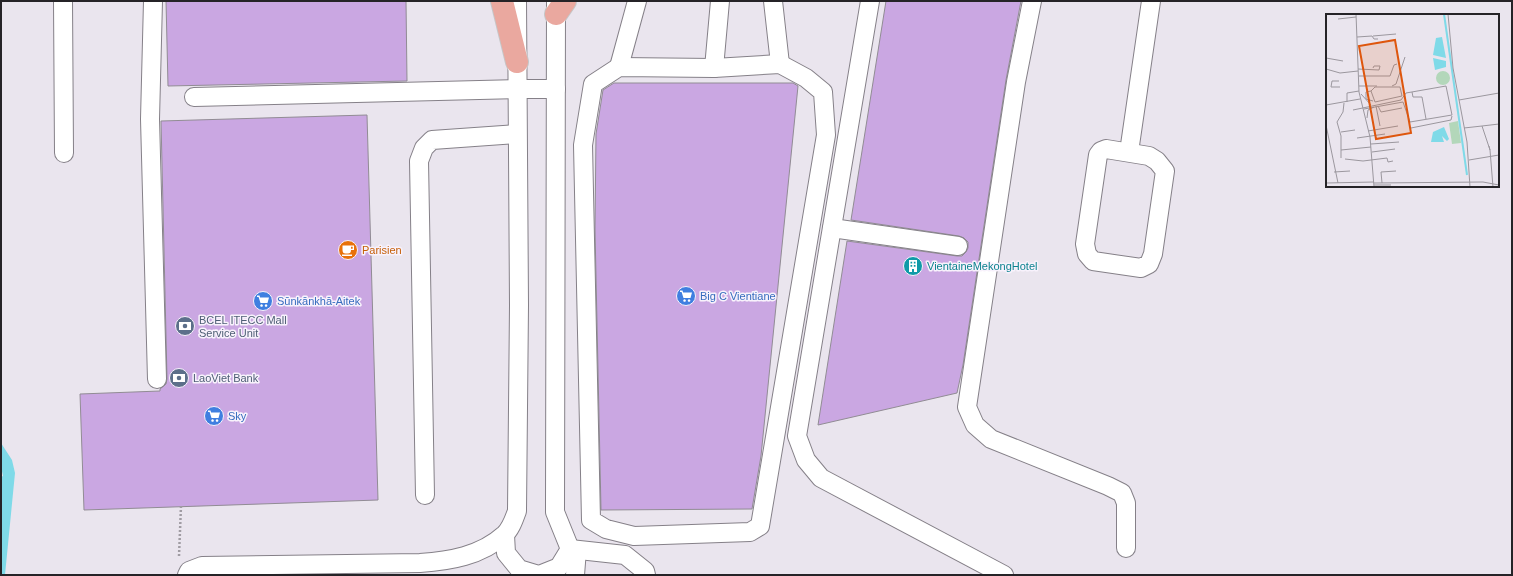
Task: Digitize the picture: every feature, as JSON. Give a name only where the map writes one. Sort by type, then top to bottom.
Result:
[{"type":"main road","points":[[502,1],[517,62]]},
{"type":"street","points":[[63,1],[64,153]]},
{"type":"street","points":[[153,1],[150,119],[157,380]]},
{"type":"street","points":[[183,567],[189,571],[202,566],[420,563],[444,561],[472,554],[504,535],[512,523],[517,511],[517,1]]},
{"type":"street","points":[[619,67],[637,1]]},
{"type":"street","points":[[714,68],[720,1]]},
{"type":"street","points":[[773,1],[780,64]]},
{"type":"street","points":[[870,1],[797,436],[806,460],[821,478],[1004,575]]},
{"type":"street","points":[[1032,1],[1016,82],[967,407],[976,425],[991,439],[1122,493],[1126,503],[1126,548]]},
{"type":"street","points":[[1129,152],[1151,1]]},
{"type":"street","points":[[559,5],[556,90],[556,512],[573,550],[576,575]]},
{"type":"street","points":[[780,64],[806,78],[823,92],[826,135],[760,526],[750,532],[634,536],[606,529],[591,520],[583,146],[593,84],[619,67],[714,68],[780,64]]},
{"type":"street","points":[[194,97],[517,89],[556,90]]},
{"type":"street","points":[[425,495],[419,161],[424,148],[432,140],[517,134]]},
{"type":"street","points":[[826,135],[846,140]]},
{"type":"street","points":[[556,143],[583,146]]},
{"type":"street","points":[[1106,149],[1129,152],[1149,156],[1157,161],[1165,171],[1153,254],[1149,264],[1141,268],[1093,261],[1087,254],[1085,244],[1098,155],[1101,151],[1106,149]]},
{"type":"street","points":[[832,228],[958,246]]},
{"type":"street","points":[[504,535],[506,553],[519,569],[539,575],[558,567],[573,550]]},
{"type":"street","points":[[625,555],[634,536]]},
{"type":"street","points":[[573,550],[625,555],[645,571],[646,575]]},
{"type":"path","points":[[181,506],[183,567]]},
{"type":"water","points":[[1,443],[12,460],[15,473],[5,575],[1,575],[1,477],[3,476],[1,467]]},
{"type":"building","points":[[166,1],[406,1],[407,81],[168,86]]},
{"type":"building","name":"VientaineMekongHotel","points":[[886,1],[1021,1],[1006,80],[963,365],[957,393],[818,425],[847,241],[957,256],[962,256],[968,248],[968,242],[959,236],[851,220]]},
{"type":"building","name":"Big C Vientiane","points":[[614,83],[793,83],[798,86],[761,456],[752,509],[601,510],[595,229],[596,134],[603,90]]},
{"type":"building","points":[[367,115],[378,500],[84,510],[80,394],[160,391],[160,389],[166,384],[167,379],[161,121]]},
{"type":"place","name":"Parisien","points":[[348,250]]},
{"type":"place","name":"VientaineMekongHotel","points":[[913,266]]},
{"type":"place","name":"Big C Vientiane","points":[[686,296]]},
{"type":"place","name":"Sūnkānkhā-Aitek","points":[[263,301]]},
{"type":"place","name":"BCEL ITECC Mall Service Unit","points":[[185,326]]},
{"type":"place","name":"LaoViet Bank","points":[[179,378]]},
{"type":"place","name":"Sky","points":[[214,416]]}]
